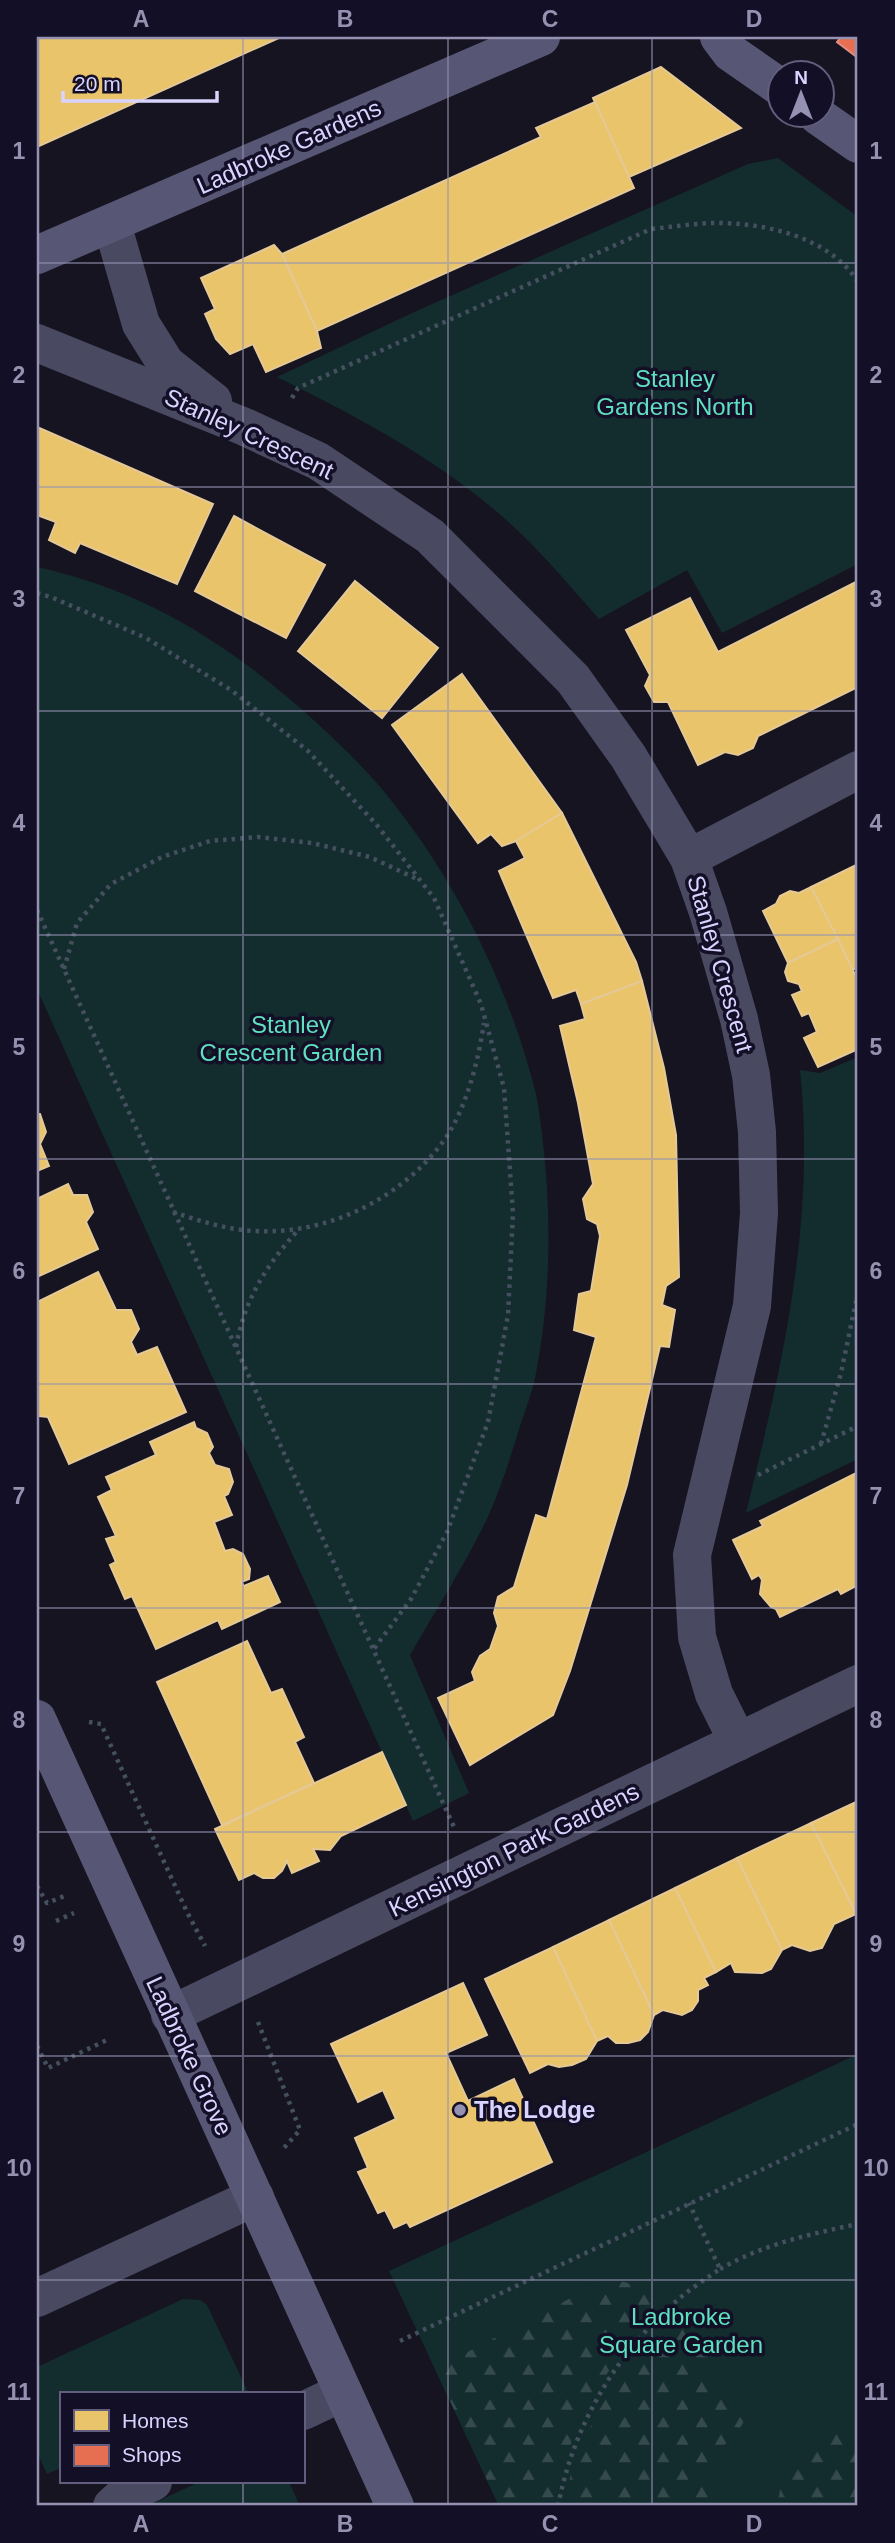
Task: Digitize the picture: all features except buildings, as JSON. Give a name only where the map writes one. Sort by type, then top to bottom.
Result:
[{"type":"main road","name":"Ladbroke Gardens","points":[[37,255],[541,37]]},
{"type":"main road","points":[[719,37],[731,53],[766,79]]},
{"type":"main road","points":[[836,129],[858,144]]},
{"type":"main road","name":"Ladbroke Grove","points":[[37,1719],[395,2506]]},
{"type":"street","points":[[112,224],[141,324],[166,364],[258,433]]},
{"type":"street","name":"Stanley Crescent","points":[[37,343],[258,433],[318,461],[430,536],[573,678],[628,756],[688,858],[708,912],[738,1019],[751,1075],[757,1132],[759,1213],[752,1306],[692,1555],[697,1637],[713,1694],[738,1742]]},
{"type":"street","points":[[688,858],[858,770]]},
{"type":"street","name":"Kensington Park Gardens","points":[[170,2014],[858,1684]]},
{"type":"street","points":[[37,2298],[255,2197]]},
{"type":"street","points":[[304,2411],[343,2392]]},
{"type":"street","points":[[112,2506],[123,2496],[149,2484]]},
{"type":"path","points":[[258,433],[298,388],[651,229],[712,223],[756,226],[806,240],[837,257],[858,282]]},
{"type":"path","points":[[853,274],[858,268]]},
{"type":"path","points":[[37,593],[146,638],[231,690],[308,751],[376,824],[434,898],[485,1019],[504,1088],[513,1213],[505,1328],[488,1422],[447,1532],[411,1599],[373,1650]]},
{"type":"path","points":[[64,970],[77,923],[111,884],[162,857],[210,841],[258,837],[312,843],[370,857],[420,880]]},
{"type":"path","points":[[37,910],[474,1869]]},
{"type":"path","points":[[173,1212],[206,1223],[256,1231],[299,1229],[348,1215],[385,1197],[413,1175],[443,1142],[477,1065],[485,1019]]},
{"type":"path","points":[[236,1348],[240,1324],[253,1290],[273,1258],[299,1229]]},
{"type":"path","points":[[821,1445],[841,1373],[858,1292]]},
{"type":"path","points":[[712,1465],[755,1476],[858,1426]]},
{"type":"path","points":[[101,1724],[200,1939],[257,2021],[300,2130]]},
{"type":"path","points":[[151,1860],[162,1856]]},
{"type":"path","points":[[158,1878],[170,1874]]},
{"type":"path","points":[[37,1886],[47,1903],[71,1893]]},
{"type":"path","points":[[56,1921],[78,1911]]},
{"type":"path","points":[[37,2046],[48,2068],[109,2039]]},
{"type":"path","points":[[400,2341],[858,2124]]},
{"type":"path","points":[[689,2203],[720,2269]]},
{"type":"path","points":[[558,2506],[565,2470],[587,2416],[621,2360],[673,2305],[720,2269],[746,2254],[799,2236],[858,2224]]},
{"type":"green space","name":"Stanley Gardens North","points":[[778,158],[858,217],[858,564],[722,633],[687,570],[599,619],[529,542],[478,497],[395,440],[277,377],[412,313],[748,164]]},
{"type":"green space","name":"Stanley Crescent Garden","points":[[37,567],[116,591],[188,626],[222,647],[287,696],[349,754],[388,797],[420,840],[463,908],[498,981],[525,1056],[538,1104],[547,1195],[547,1287],[540,1348],[531,1395],[506,1472],[487,1519],[410,1655],[469,1793],[413,1821],[37,989]]},
{"type":"green space","points":[[858,1057],[858,1459],[746,1513],[783,1348],[799,1239],[804,1127],[800,1070],[820,1073]]},
{"type":"green space","name":"Ladbroke Square Garden","points":[[858,2054],[858,2506],[499,2506],[389,2271]]},
{"type":"green space","points":[[609,2278],[635,2285],[650,2299],[651,2314],[617,2359],[589,2404],[568,2452],[553,2506],[499,2506],[435,2369]]},
{"type":"green space","points":[[183,2299],[200,2300],[207,2305],[248,2392],[60,2392],[60,2468],[47,2474],[37,2452],[37,2367]]},
{"type":"green space","points":[[678,2312],[697,2321],[712,2334],[716,2348],[717,2381],[738,2402],[744,2421],[735,2437],[708,2457],[705,2477],[719,2497],[717,2506],[565,2506],[571,2472],[596,2415],[630,2360]]},
{"type":"green space","points":[[851,2428],[858,2429],[858,2506],[778,2506],[784,2475],[798,2452],[821,2437]]},
{"type":"green space","points":[[195,2484],[290,2484],[300,2506],[148,2506]]},
{"type":"place","name":"The Lodge","points":[[460,2110]]}]
